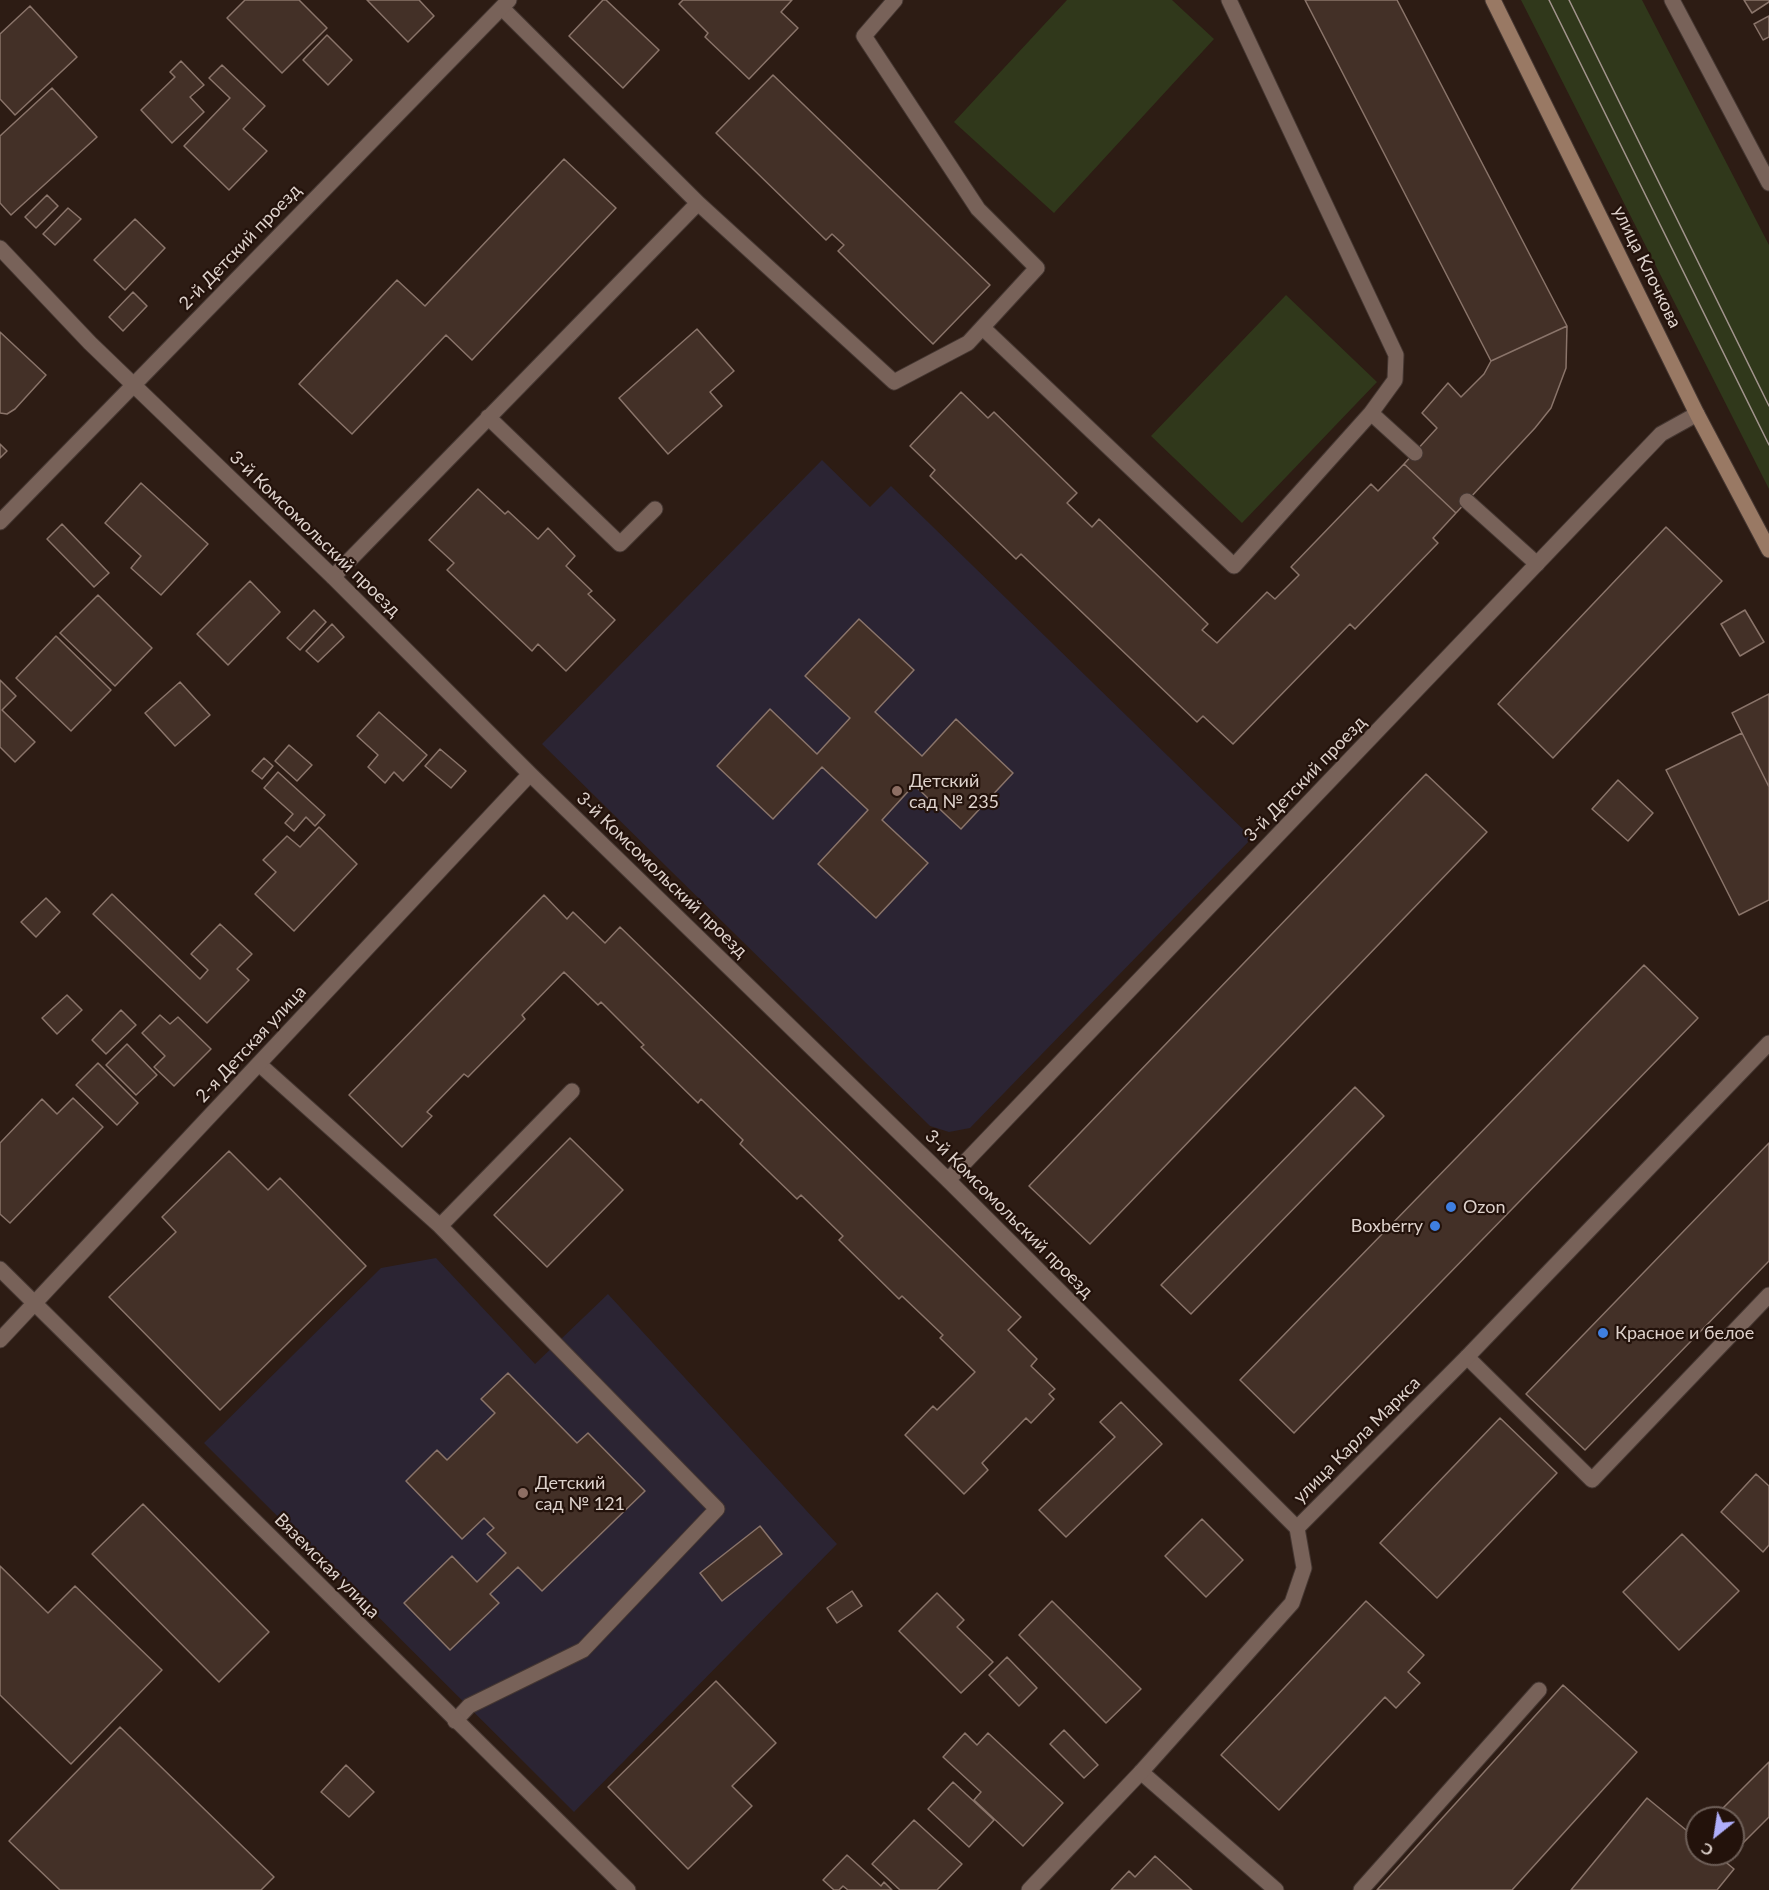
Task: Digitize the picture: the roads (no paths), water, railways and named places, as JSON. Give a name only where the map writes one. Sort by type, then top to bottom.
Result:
[{"type":"street","points":[[505,4],[698,203],[894,382],[968,343],[1037,268],[978,209],[864,36],[895,0]]},
{"type":"street","points":[[983,328],[1234,566],[1371,413],[1395,380],[1396,355],[1229,0]]},
{"type":"street","name":"улица Клочкова","points":[[1493,0],[1697,414],[1769,550]]},
{"type":"street","points":[[1672,0],[1769,183]]},
{"type":"street","name":"2-й Детский проезд","points":[[0,522],[505,4]]},
{"type":"street","points":[[333,577],[698,203]]},
{"type":"street","name":"3-й Комсомольский проезд","points":[[0,248],[133,385],[333,577],[530,774],[948,1180],[1297,1528]]},
{"type":"street","points":[[1371,413],[1414,453]]},
{"type":"street","name":"3-й Детский проезд","points":[[948,1180],[1660,434],[1697,414]]},
{"type":"street","points":[[488,417],[620,544],[655,509]]},
{"type":"street","points":[[1467,501],[1538,564]]},
{"type":"street","name":"2-я Детская улица","points":[[0,1340],[530,774]]},
{"type":"street","name":"улица Карла Маркса","points":[[1029,1890],[1142,1772],[1292,1603],[1304,1568],[1297,1528],[1467,1357],[1769,1043]]},
{"type":"street","points":[[259,1064],[440,1226],[717,1509],[583,1650],[470,1706],[455,1721]]},
{"type":"street","points":[[440,1226],[572,1091]]},
{"type":"street","name":"Вяземская улица","points":[[0,1269],[628,1890]]},
{"type":"street","points":[[1467,1357],[1592,1480],[1769,1295]]},
{"type":"street","points":[[1361,1890],[1539,1690]]},
{"type":"street","points":[[1142,1772],[1276,1890]]},
{"type":"tram line","points":[[1549,0],[1769,445]]},
{"type":"tram line","points":[[1569,0],[1769,406]]},
{"type":"place","name":"Детский сад № 235","points":[[897,791]]},
{"type":"place","name":"Ozon","points":[[1451,1207]]},
{"type":"place","name":"Boxberry","points":[[1435,1226]]},
{"type":"place","name":"Красное и белое","points":[[1603,1333]]},
{"type":"place","name":"Детский сад № 121","points":[[523,1493]]}]
